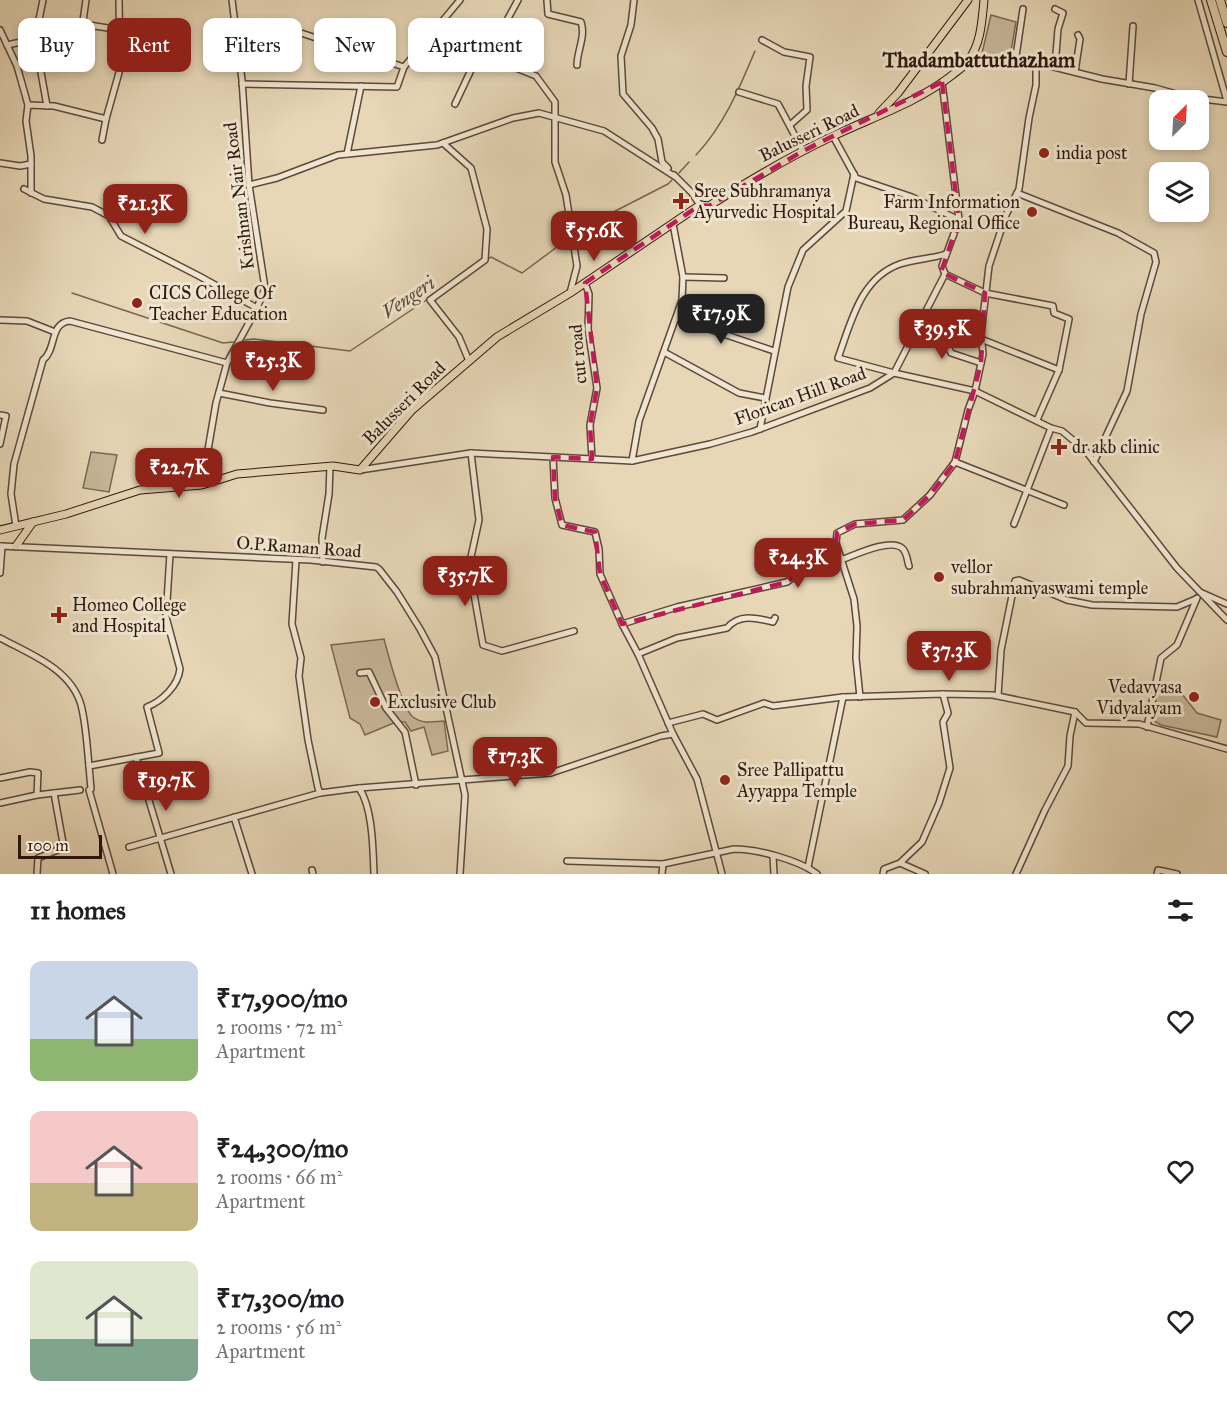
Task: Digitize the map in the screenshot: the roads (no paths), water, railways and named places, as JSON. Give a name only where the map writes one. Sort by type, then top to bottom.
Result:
[{"type":"highway","points":[[1211,0],[1227,52]]},
{"type":"highway","points":[[1220,0],[1227,23]]},
{"type":"main road","points":[[874,118],[898,93],[968,0]]},
{"type":"main road","name":"Balusseri Road","points":[[360,470],[381,443],[412,410],[497,337],[570,293],[700,206],[709,206],[767,170],[942,82],[966,64],[978,42],[984,0]]},
{"type":"main road","points":[[0,530],[66,514],[140,490],[202,485],[237,474],[330,466],[360,470]]},
{"type":"main road","points":[[16,546],[33,522]]},
{"type":"street","points":[[40,18],[43,0]]},
{"type":"street","points":[[84,18],[86,0]]},
{"type":"street","points":[[119,0],[120,18]]},
{"type":"street","name":"Krishnan Nair Road","points":[[232,0],[235,18]]},
{"type":"street","points":[[445,18],[460,0]]},
{"type":"street","points":[[509,18],[519,0]]},
{"type":"street","points":[[547,0],[548,14],[581,22],[584,31],[577,54],[577,65]]},
{"type":"street","points":[[634,0],[631,25],[621,56],[623,94],[655,133],[662,162],[692,192],[700,206]]},
{"type":"street","points":[[966,64],[1036,64],[1155,88],[1187,97],[1227,101],[1198,0]]},
{"type":"street","points":[[1015,63],[1023,9]]},
{"type":"street","points":[[1055,9],[1063,13],[1058,29],[1055,67]]},
{"type":"street","points":[[1129,84],[1133,26]]},
{"type":"street","points":[[0,30],[17,66],[28,105],[26,121],[31,164],[31,193]]},
{"type":"street","points":[[302,33],[404,67]]},
{"type":"street","points":[[1076,72],[1080,39],[1078,35]]},
{"type":"street","points":[[762,40],[784,52],[810,57],[811,60],[806,80],[807,110],[790,125]]},
{"type":"street","points":[[7,45],[18,43]]},
{"type":"street","points":[[242,84],[397,87],[408,62]]},
{"type":"street","points":[[860,697],[854,598],[836,543],[837,532],[855,524],[903,520],[930,495],[955,462],[981,363],[988,266],[1006,215],[1017,193],[1036,85],[1036,64]]},
{"type":"street","points":[[41,72],[47,106]]},
{"type":"street","points":[[102,140],[119,72]]},
{"type":"street","name":"Krishnan Nair Road","points":[[202,485],[219,393],[227,363],[257,308],[265,288],[249,185],[241,72]]},
{"type":"street","points":[[455,104],[470,72]]},
{"type":"street","points":[[526,72],[536,76],[555,102],[555,162],[566,195],[577,266],[570,293]]},
{"type":"street","points":[[942,82],[959,220],[942,266],[945,274],[985,293],[1053,306],[1054,313],[1069,319],[1059,370],[1037,420]]},
{"type":"street","points":[[346,154],[361,86]]},
{"type":"street","points":[[739,92],[778,104],[803,151]]},
{"type":"street","points":[[28,105],[47,106],[106,119]]},
{"type":"street","points":[[249,185],[277,178],[338,155],[390,151],[443,143],[513,118],[539,113],[604,130],[674,176]]},
{"type":"street","points":[[833,136],[856,178],[912,197],[959,220]]},
{"type":"street","points":[[443,143],[471,168],[487,229],[485,260],[430,300],[459,337],[469,361]]},
{"type":"street","points":[[0,163],[20,166],[31,164]]},
{"type":"street","points":[[760,429],[788,287],[803,250],[846,211],[854,174]]},
{"type":"street","points":[[24,189],[44,199],[92,207],[109,216],[121,236],[257,308]]},
{"type":"street","points":[[1017,193],[1118,233],[1154,253],[1156,262],[1141,314],[1127,390],[1094,462]]},
{"type":"street","points":[[632,460],[639,422],[682,300],[683,277],[673,224]]},
{"type":"street","points":[[945,274],[894,373],[838,358],[861,295],[878,276],[900,264],[946,254]]},
{"type":"street","points":[[683,277],[724,278]]},
{"type":"street","name":"cut road","points":[[585,283],[590,294],[588,329],[597,388],[590,425],[592,459]]},
{"type":"street","points":[[676,318],[774,351]]},
{"type":"street","points":[[0,320],[27,321],[55,332]]},
{"type":"street","points":[[16,526],[11,494],[14,464],[43,360],[49,356],[57,327],[63,322],[70,321],[227,363]]},
{"type":"street","points":[[920,324],[943,334],[951,353],[981,363]]},
{"type":"street","points":[[981,339],[1059,370]]},
{"type":"street","points":[[664,352],[739,393],[765,399]]},
{"type":"street","name":"Florican Hill Road","points":[[360,470],[471,453],[632,460],[710,444],[760,429],[870,388],[894,373],[975,391],[1051,428],[1062,431],[1084,450],[1177,568],[1227,620]]},
{"type":"street","points":[[219,393],[323,410]]},
{"type":"street","points":[[0,415],[6,416],[0,444]]},
{"type":"street","points":[[1014,524],[1051,428]]},
{"type":"street","points":[[471,453],[478,520],[470,566],[483,645],[502,651],[574,631]]},
{"type":"street","points":[[553,457],[555,498],[562,525],[595,532],[599,549],[600,574],[673,734],[697,779],[722,874]]},
{"type":"street","points":[[955,462],[1064,505]]},
{"type":"street","points":[[323,562],[322,538],[329,494],[330,466]]},
{"type":"street","points":[[622,624],[677,607],[787,582],[836,543]]},
{"type":"street","points":[[841,560],[893,544],[901,546],[909,566]]},
{"type":"street","points":[[0,573],[1,546]]},
{"type":"street","name":"O.P.Raman Road","points":[[1,546],[296,560],[376,567],[383,572],[398,592],[435,657],[465,795],[460,874]]},
{"type":"street","points":[[90,766],[159,753],[147,707],[166,696],[179,677],[180,669],[166,617],[170,554]]},
{"type":"street","points":[[296,560],[292,624],[302,658],[299,676],[308,740],[320,793]]},
{"type":"street","points":[[998,696],[1001,650],[1015,581],[1019,580],[1067,600],[1092,605],[1177,607],[1196,599]]},
{"type":"street","points":[[1147,727],[1161,658],[1177,645],[1199,592],[1227,604]]},
{"type":"street","points":[[638,654],[677,638],[727,628],[732,622],[751,617],[773,622],[775,618]]},
{"type":"street","points":[[0,638],[57,670],[73,687],[81,705],[90,766],[91,789],[89,790],[113,874]]},
{"type":"street","points":[[360,673],[369,672],[386,708],[405,732],[416,785]]},
{"type":"street","points":[[883,874],[884,869],[900,863],[922,842],[939,803],[950,768],[943,722],[948,713],[942,694]]},
{"type":"street","points":[[668,723],[703,714],[717,720],[764,703],[773,706],[843,698],[942,694],[998,696],[1076,712],[1086,723],[1139,724],[1227,749]]},
{"type":"street","points":[[808,867],[843,698]]},
{"type":"street","points":[[1016,874],[1068,766],[1070,736],[1076,712]]},
{"type":"street","points":[[129,847],[320,793],[551,773],[673,734]]},
{"type":"street","points":[[136,757],[171,874]]},
{"type":"street","points":[[0,778],[30,772],[38,773],[38,795]]},
{"type":"street","points":[[359,788],[364,795],[372,832],[374,874]]},
{"type":"street","points":[[0,803],[38,795],[80,790]]},
{"type":"street","points":[[37,874],[38,858],[60,849],[63,843],[54,793]]},
{"type":"street","points":[[234,817],[252,874]]},
{"type":"street","points":[[567,861],[663,864],[734,849],[745,849],[808,867],[817,874]]},
{"type":"street","points":[[773,856],[774,874]]},
{"type":"street","points":[[900,863],[925,874]]},
{"type":"street","points":[[662,874],[663,864]]},
{"type":"street","points":[[1157,874],[1158,870],[1177,874]]},
{"type":"waterway","name":"Vengeri","points":[[696,155],[723,119],[755,51]]},
{"type":"waterway","points":[[679,173],[689,162]]},
{"type":"waterway","name":"Vengeri","points":[[577,232],[672,180]]},
{"type":"waterway","name":"Vengeri","points":[[487,260],[491,257],[522,273],[569,238]]},
{"type":"waterway","name":"Vengeri","points":[[72,293],[223,343],[233,342]]},
{"type":"waterway","name":"Vengeri","points":[[245,340],[254,339],[350,351],[428,299]]},
{"type":"place","name":"india post","points":[[1044,153]]},
{"type":"place","name":"Sree Subhramanya Ayurvedic Hospital","points":[[681,201]]},
{"type":"place","name":"Farm Information Bureau, Regional Office","points":[[1032,212]]},
{"type":"place","name":"CICS College Of Teacher Education","points":[[137,303]]},
{"type":"place","name":"dr akb clinic","points":[[1059,447]]},
{"type":"place","name":"vellor subrahmanyaswami temple","points":[[939,577]]},
{"type":"place","name":"Homeo College and Hospital","points":[[59,615]]},
{"type":"place","name":"Vedavyasa Vidyalayam","points":[[1194,697]]},
{"type":"place","name":"Exclusive Club","points":[[375,702]]},
{"type":"place","name":"Sree Pallipattu Ayyappa Temple","points":[[725,780]]},
{"type":"district","name":"Thadambattuthazham","points":[[979,60]]}]
